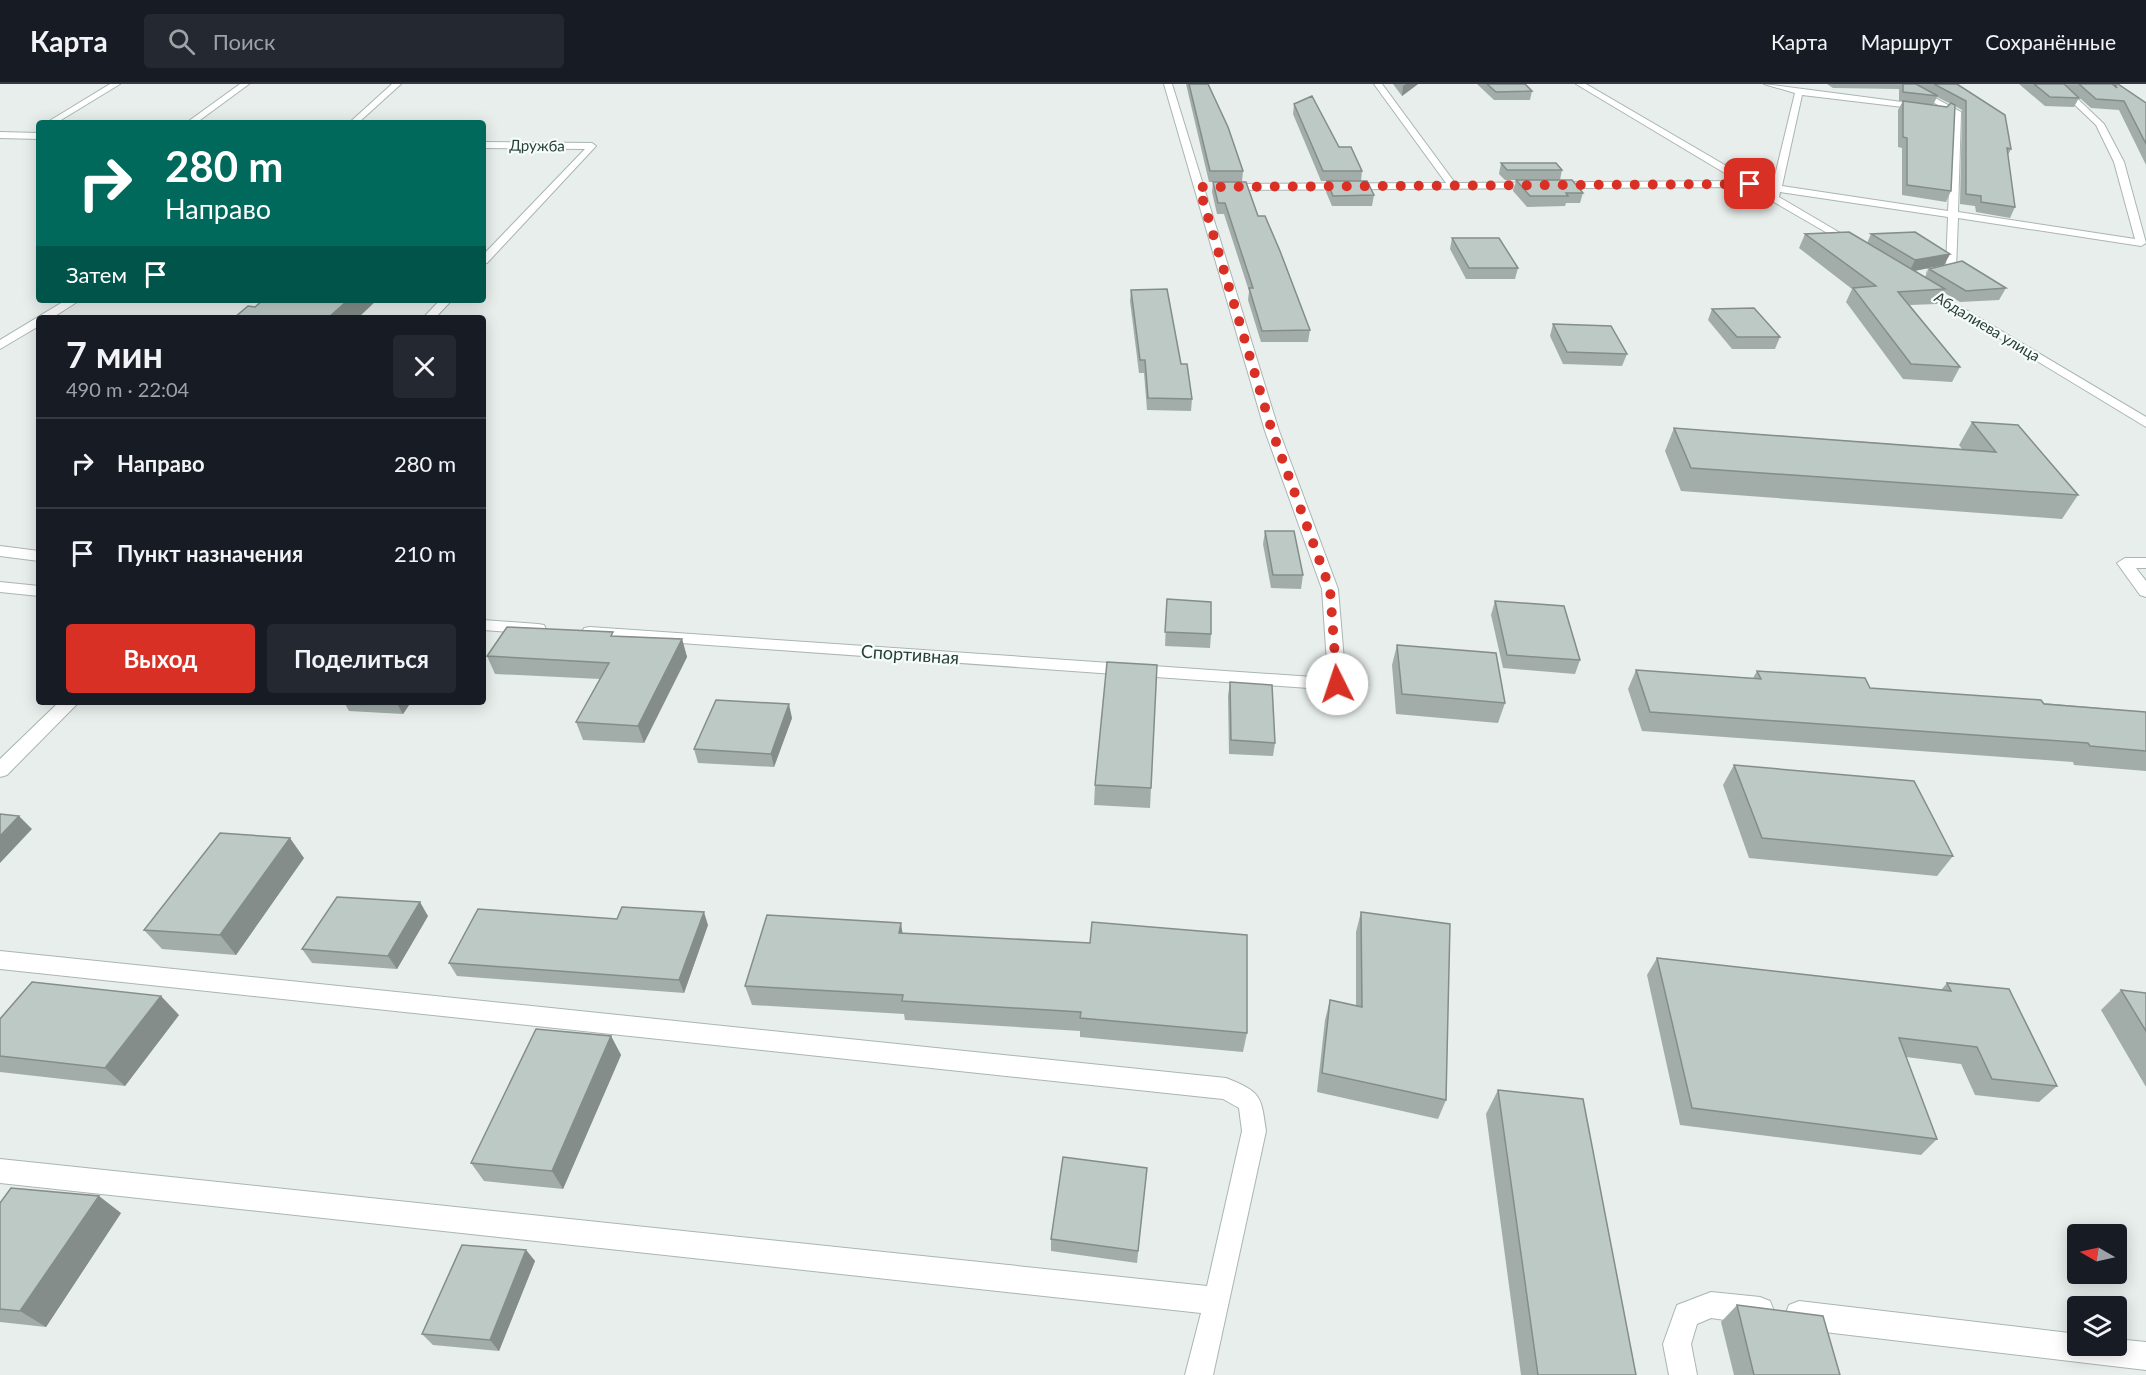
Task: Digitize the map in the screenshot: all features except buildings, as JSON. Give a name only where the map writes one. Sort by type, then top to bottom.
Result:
[{"type":"street","points":[[55,120],[116,84]]},
{"type":"street","points":[[194,120],[245,84]]},
{"type":"street","points":[[357,120],[397,84]]},
{"type":"street","points":[[1168,84],[1199,187],[1750,184]]},
{"type":"street","points":[[1378,84],[1452,185]]},
{"type":"street","points":[[1580,84],[1750,184],[1775,193],[2141,243],[2119,162],[2100,124],[2057,84]]},
{"type":"street","points":[[1768,84],[1799,92],[1957,112]]},
{"type":"street","points":[[1903,84],[1957,112]]},
{"type":"street","points":[[1775,193],[1799,92]]},
{"type":"street","points":[[1953,216],[1957,112]]},
{"type":"street","points":[[28,136],[36,131]]},
{"type":"street","points":[[0,135],[36,136]]},
{"type":"street","name":"Дружба","points":[[486,145],[592,146],[486,258]]},
{"type":"street","name":"Спортивная","points":[[578,632],[1337,684],[1330,589],[1272,431],[1199,187]]},
{"type":"street","points":[[1775,193],[1869,255]]},
{"type":"street","name":"Абдалиева улица","points":[[1953,216],[1951,269],[1907,278],[2146,423]]},
{"type":"street","points":[[49,315],[69,303]]},
{"type":"street","points":[[432,315],[443,303]]},
{"type":"street","points":[[0,345],[36,323]]},
{"type":"street","points":[[0,551],[36,555]]},
{"type":"street","points":[[2146,563],[2125,563],[2146,592]]},
{"type":"street","points":[[0,587],[36,591]]},
{"type":"street","points":[[486,625],[554,630]]},
{"type":"street","points":[[0,770],[67,705]]},
{"type":"street","points":[[0,960],[1226,1089],[1250,1102],[1254,1131],[1199,1375]]},
{"type":"street","points":[[0,1171],[1217,1301]]},
{"type":"street","points":[[1683,1375],[1677,1344],[1687,1315],[1711,1305],[2146,1356]]},
{"type":"route","points":[[1337,684],[1330,589],[1272,431],[1199,187],[1750,184]]}]
